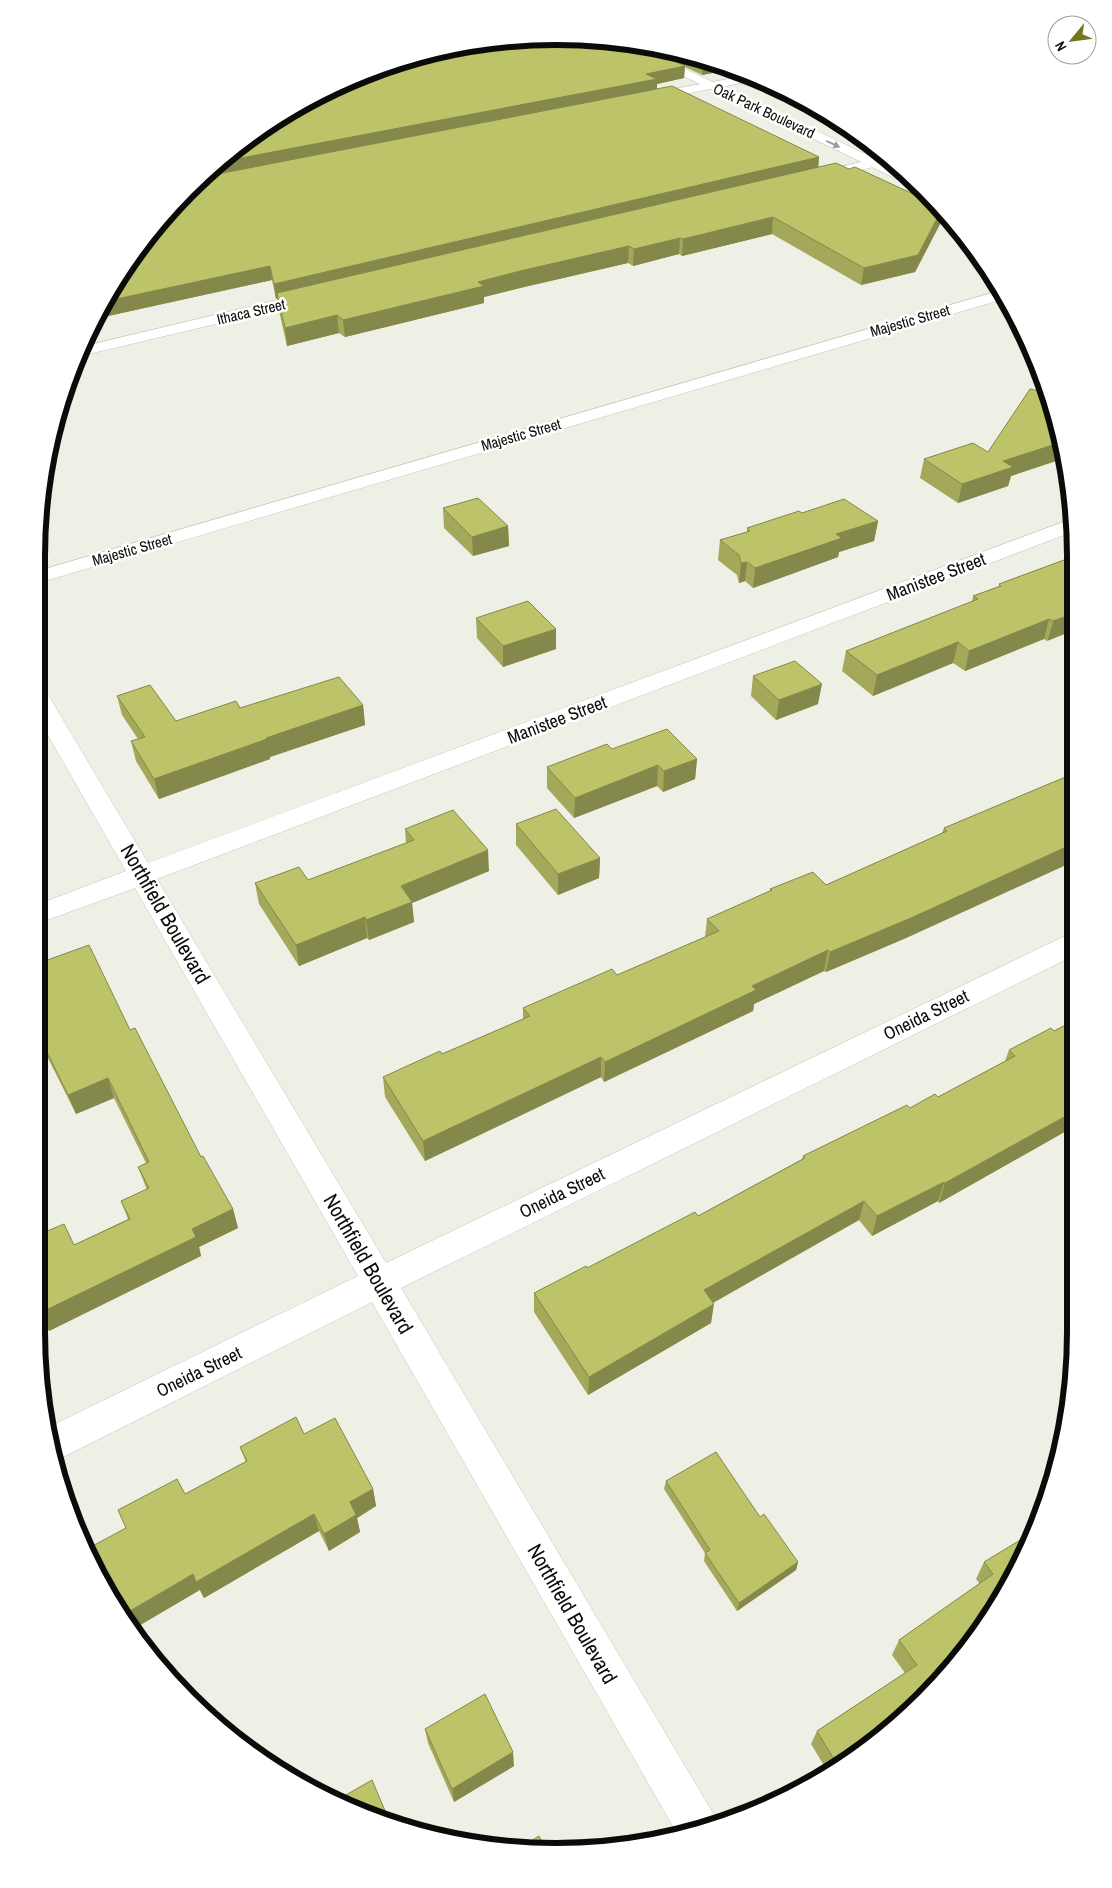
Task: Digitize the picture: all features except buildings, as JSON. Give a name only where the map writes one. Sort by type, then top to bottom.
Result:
[{"type":"street","name":"Oak Park Boulevard","points":[[640,52],[710,86],[880,162]]},
{"type":"street","name":"Oak Park Boulevard","points":[[687,62],[848,137]]},
{"type":"street","points":[[628,102],[741,80]]},
{"type":"street","points":[[802,180],[880,162]]},
{"type":"street","name":"Ithaca Street","points":[[88,350],[332,292]]},
{"type":"street","name":"Majestic Street","points":[[45,575],[996,296]]},
{"type":"street","name":"Manistee Street","points":[[45,912],[1066,527]]},
{"type":"street","name":"Northfield Boulevard","points":[[45,710],[695,1824]]},
{"type":"street","name":"Oneida Street","points":[[57,1442],[1067,947]]}]
